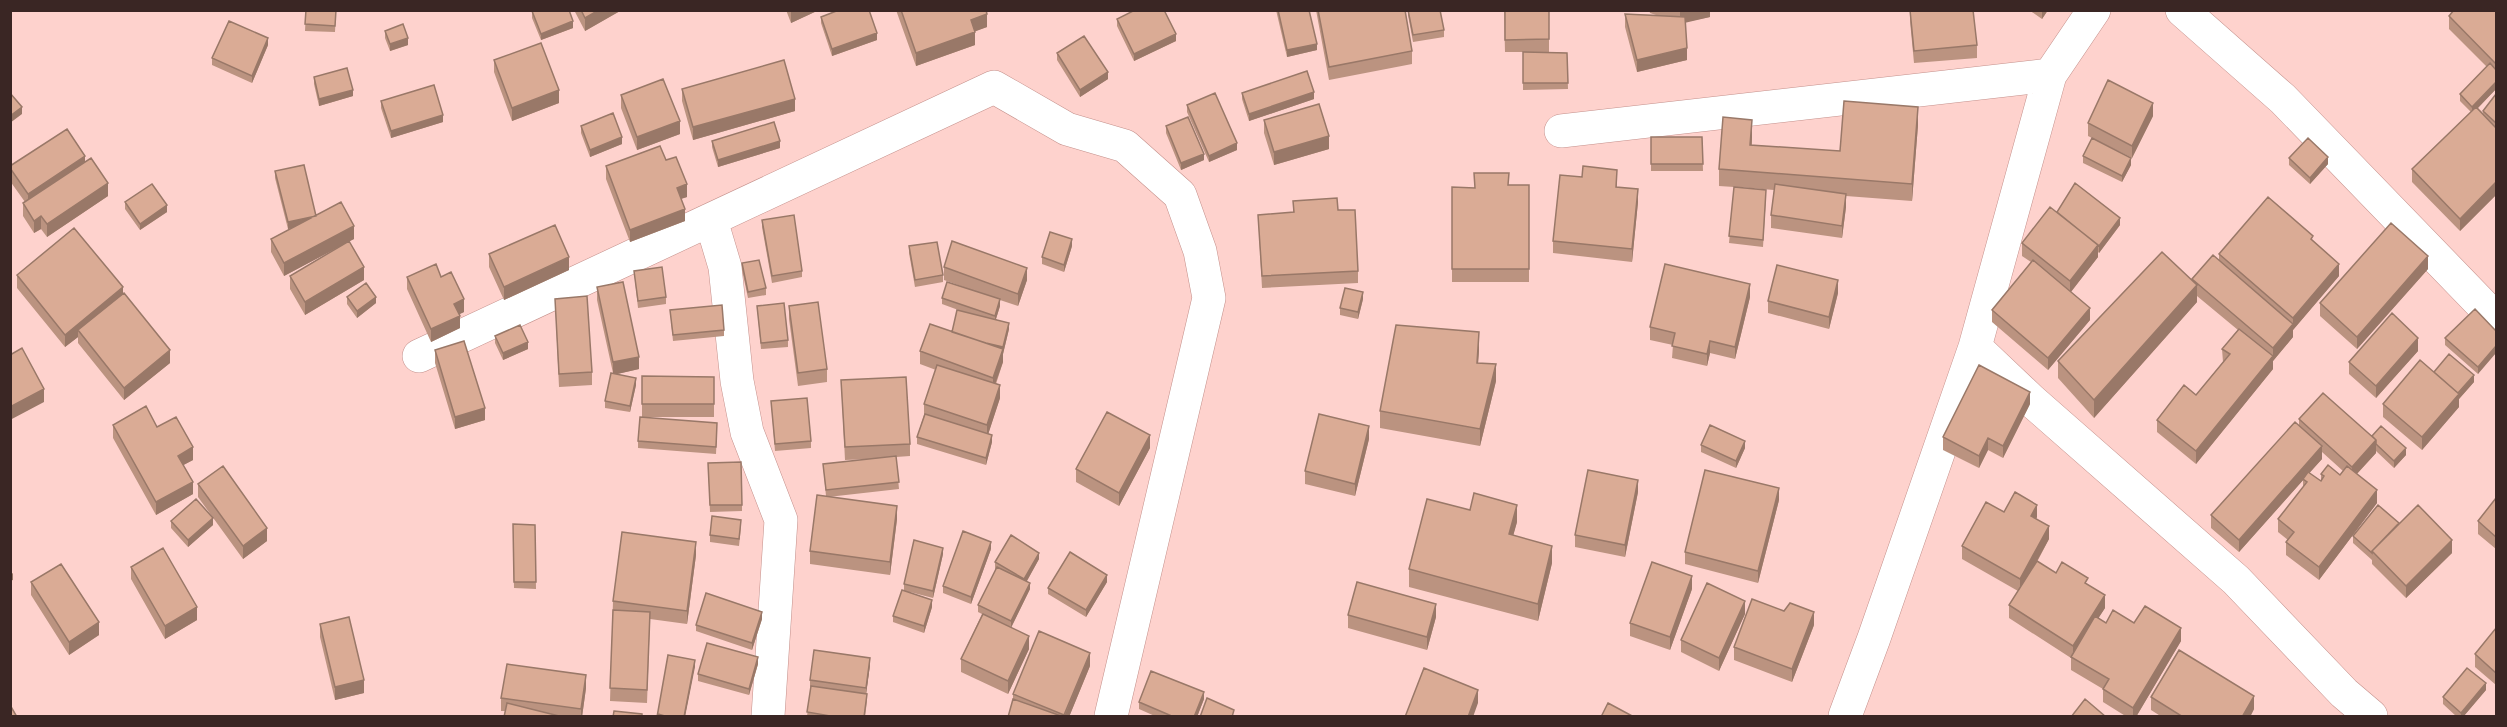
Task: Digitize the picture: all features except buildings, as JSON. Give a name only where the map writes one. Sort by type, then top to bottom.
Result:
[{"type":"street","points":[[1845,717],[1975,348],[2050,75],[2094,10]]},
{"type":"street","points":[[2182,10],[2283,99],[2496,319]]},
{"type":"street","points":[[1561,131],[2050,75]]},
{"type":"street","points":[[419,356],[994,87],[1067,129],[1125,146],[1180,195],[1200,251],[1209,298],[1111,717]]},
{"type":"street","points":[[711,220],[725,267],[737,381],[747,432],[781,520],[768,717]]},
{"type":"street","points":[[1975,348],[2236,580],[2344,693],[2371,717]]}]
